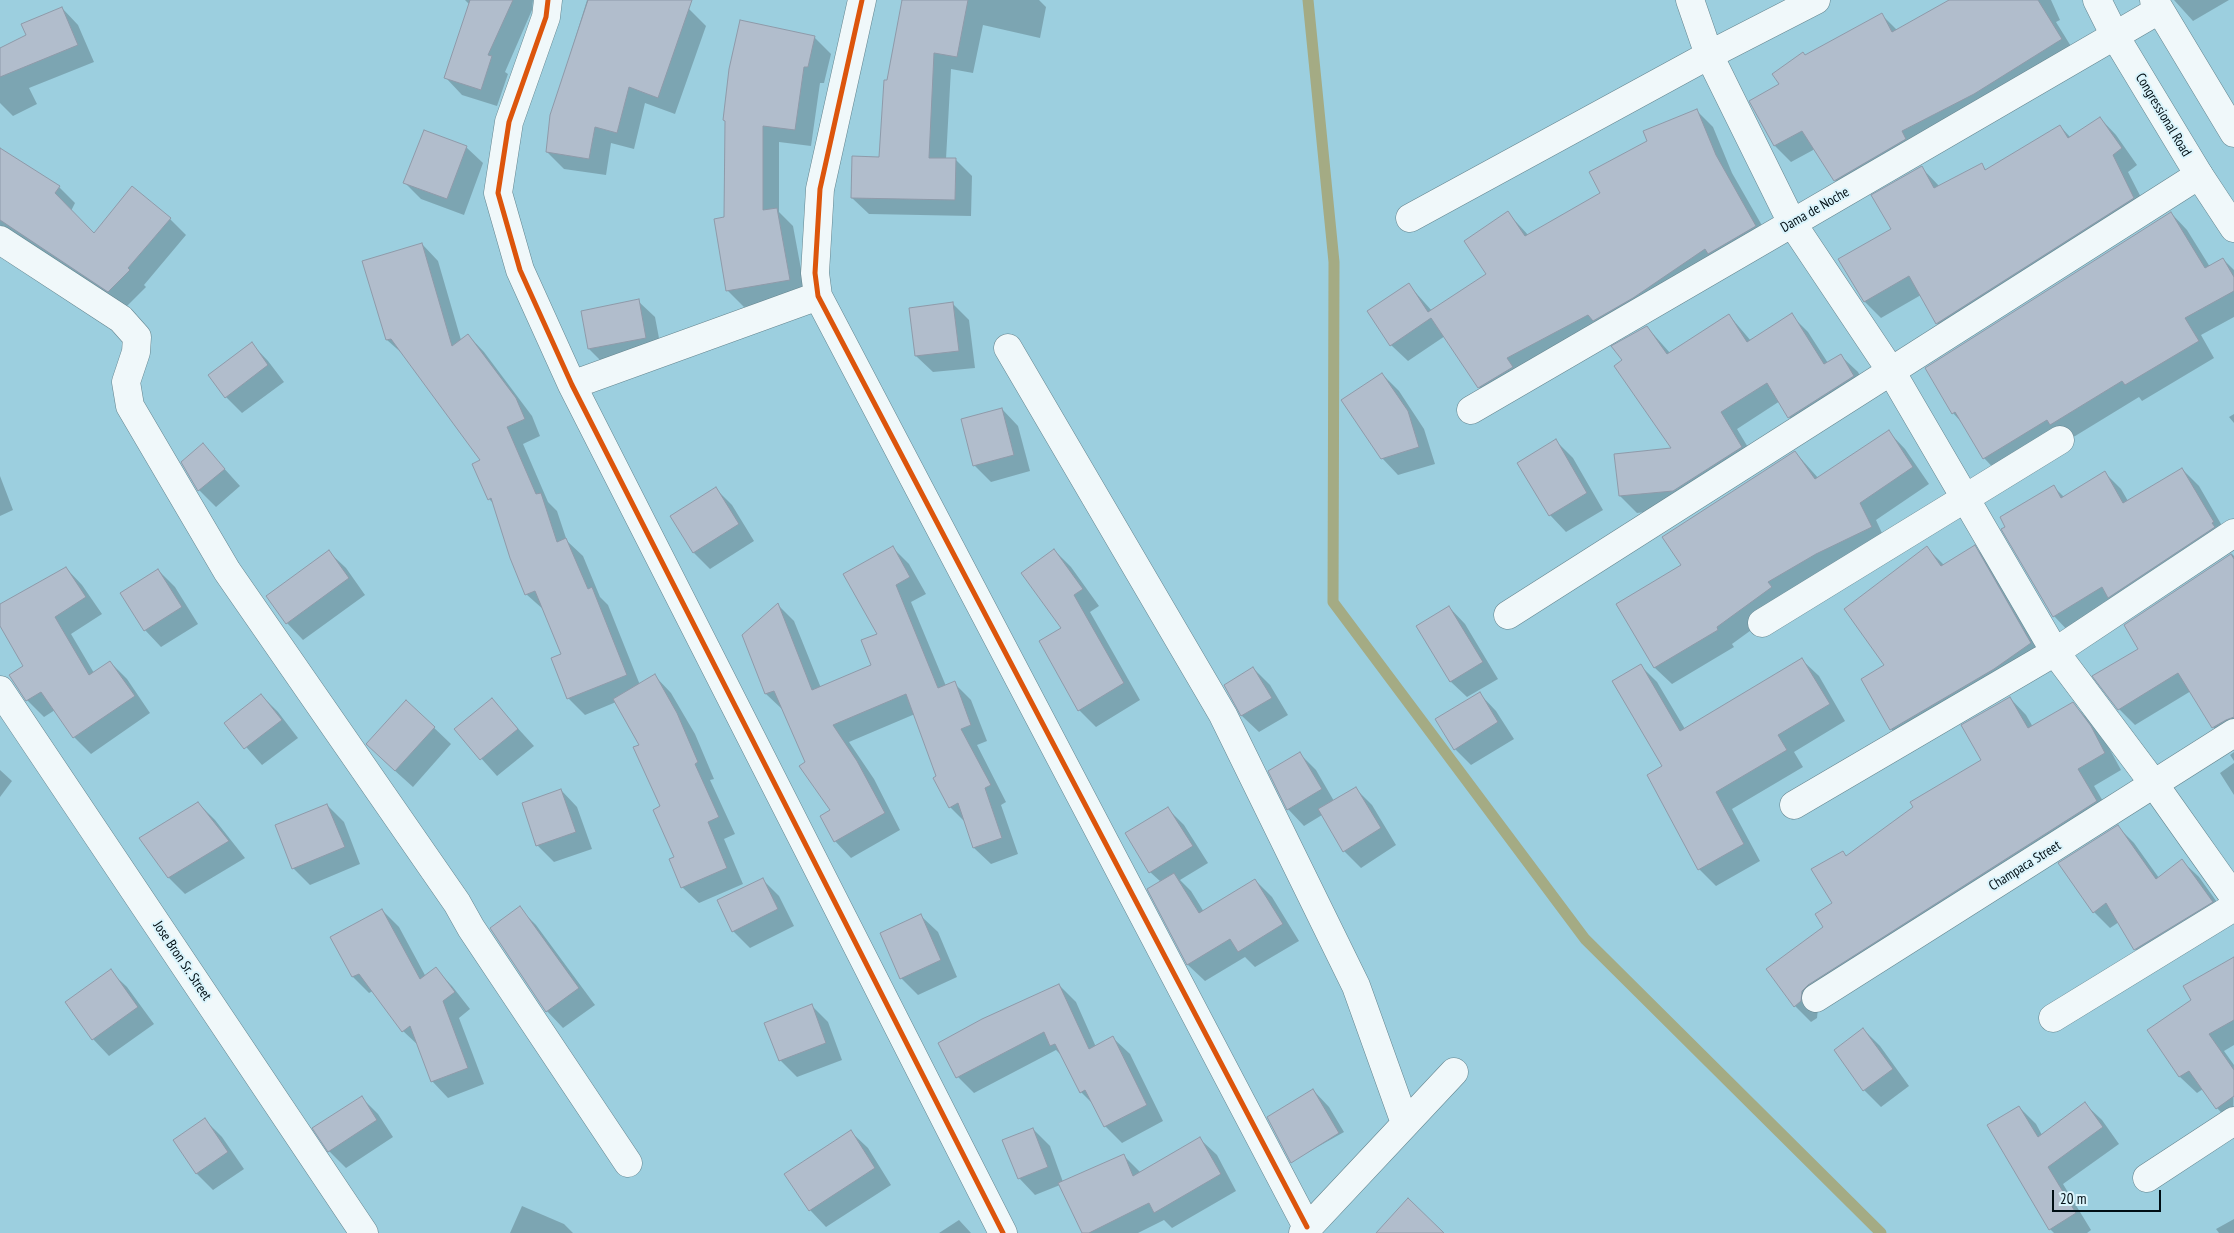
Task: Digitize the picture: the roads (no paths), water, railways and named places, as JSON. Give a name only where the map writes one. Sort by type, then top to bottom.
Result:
[{"type":"street","points":[[548,0],[546,17],[509,122],[498,193],[520,270],[572,385],[1003,1233]]},
{"type":"street","points":[[862,0],[820,189],[815,273],[818,296],[1305,1230],[1454,1072]]},
{"type":"street","points":[[1690,0],[1709,54],[1792,223],[1891,371],[1967,498],[2055,652],[2154,784],[2234,897]]},
{"type":"street","points":[[1410,218],[1709,54],[1816,0]]},
{"type":"street","name":"Congressional Road","points":[[2097,0],[2115,36],[2199,175],[2234,228]]},
{"type":"street","points":[[2157,5],[2234,133]]},
{"type":"street","name":"Dama de Noche","points":[[1470,410],[2115,36],[2157,5]]},
{"type":"street","points":[[1508,615],[2199,175]]},
{"type":"street","points":[[0,240],[121,319],[136,337],[136,352],[126,382],[130,406],[227,571],[457,903],[471,928],[628,1163]]},
{"type":"street","points":[[572,385],[818,296]]},
{"type":"street","points":[[1008,348],[1223,715],[1356,986],[1404,1123]]},
{"type":"street","points":[[1762,623],[2060,440]]},
{"type":"street","points":[[1794,805],[2055,652],[2234,533]]},
{"type":"street","name":"Jose Bron Sr. Street","points":[[0,690],[364,1233]]},
{"type":"street","name":"Champaca Street","points":[[1816,998],[2234,734]]},
{"type":"street","points":[[2053,1018],[2234,907]]},
{"type":"street","points":[[2147,1178],[2234,1121]]},
{"type":"waterway","points":[[1308,0],[1334,262],[1333,602],[1585,939],[1881,1233]]}]
